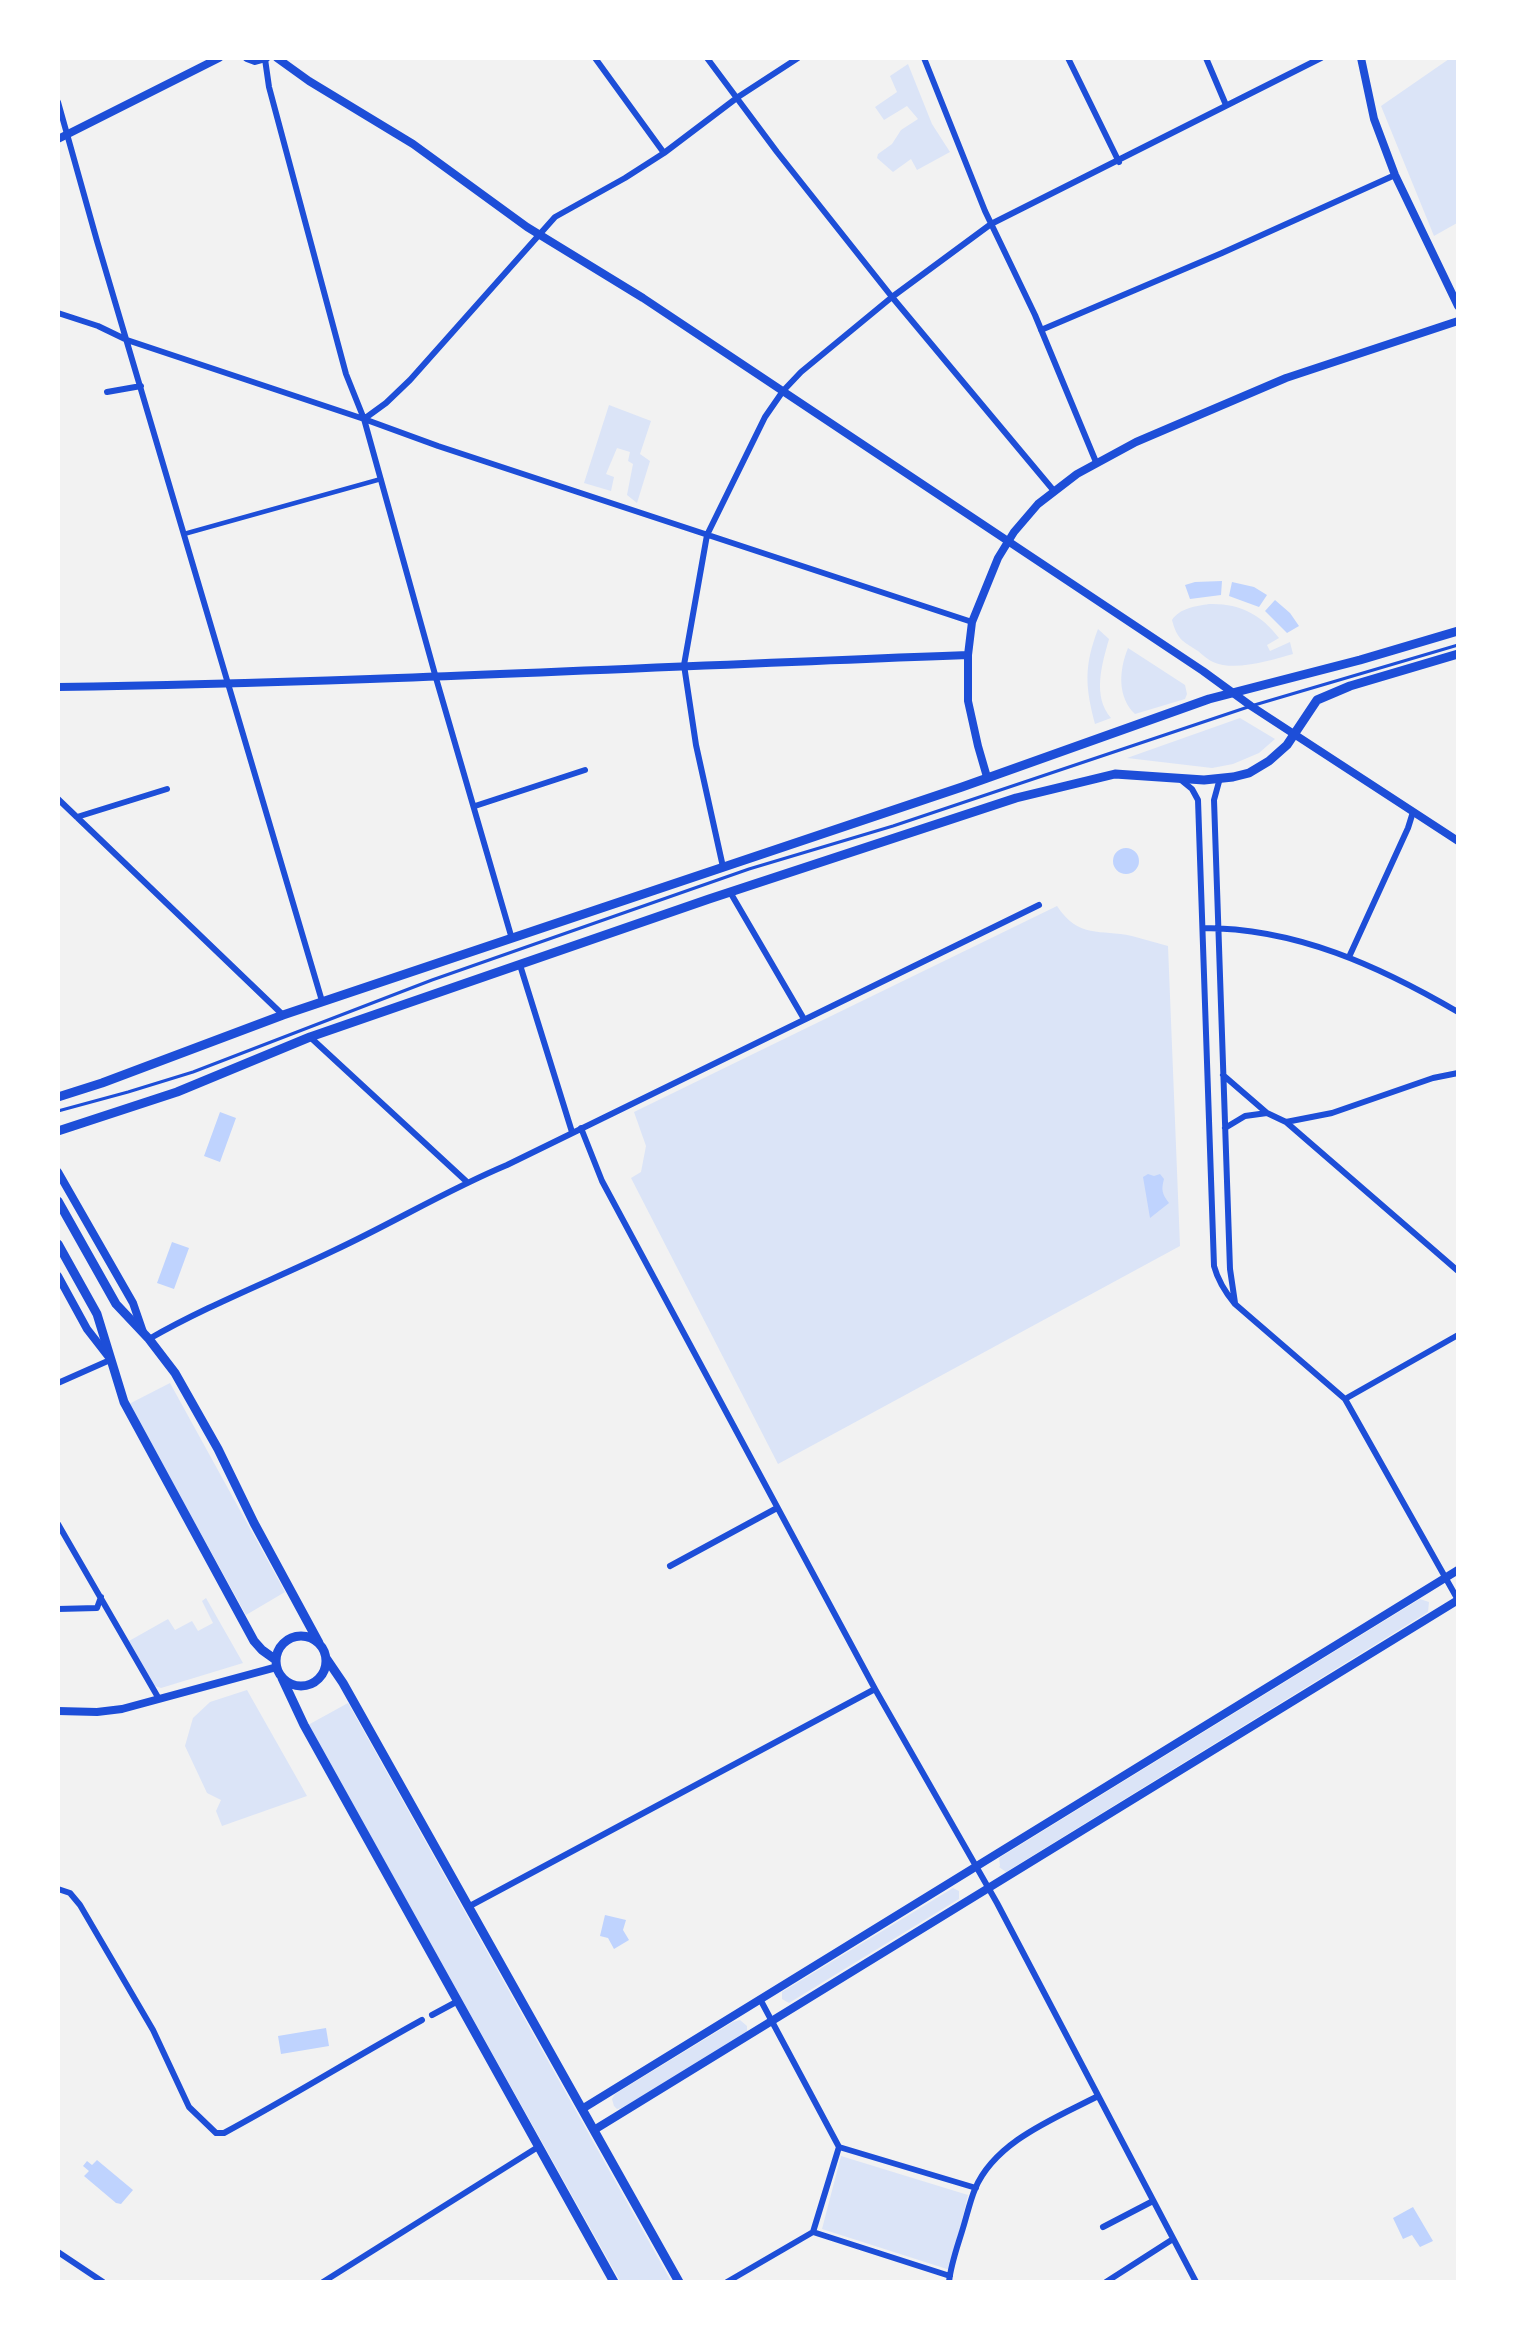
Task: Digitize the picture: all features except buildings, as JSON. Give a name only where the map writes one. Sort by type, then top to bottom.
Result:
[{"type":"main road","points":[[58,139],[219,58]]},
{"type":"main road","points":[[248,58],[255,61],[266,59]]},
{"type":"main road","points":[[277,58],[309,81],[412,144],[541,235],[643,298],[1203,671],[1251,706],[1458,841]]},
{"type":"main road","points":[[58,1097],[102,1083],[322,1001],[512,939],[1141,722],[1232,693],[1360,660],[1458,631]]},
{"type":"main road","points":[[58,1131],[177,1092],[310,1037],[937,822],[1041,791],[1115,774],[1178,778],[1233,777],[1261,767],[1284,748],[1317,700],[1324,696],[1458,654]]},
{"type":"main road","points":[[58,1201],[116,1304],[146,1336],[175,1373],[218,1449],[254,1523],[326,1658],[343,1683],[679,2282]]},
{"type":"main road","points":[[58,1244],[97,1314],[124,1402],[245,1624],[257,1644],[276,1663],[304,1725],[614,2282]]},
{"type":"main road","points":[[276,1663],[279,1649],[290,1638],[305,1636],[319,1643]]},
{"type":"main road","points":[[282,1678],[298,1686],[311,1684],[324,1672],[326,1658]]},
{"type":"street","points":[[595,58],[664,153]]},
{"type":"street","points":[[707,58],[777,152],[892,297],[1054,491]]},
{"type":"street","points":[[364,419],[386,403],[410,380],[555,217],[625,178],[664,153],[738,97],[798,58]]},
{"type":"street","points":[[924,58],[945,115],[991,224],[1041,330],[1096,462]]},
{"type":"street","points":[[1068,58],[1119,162]]},
{"type":"street","points":[[1206,58],[1226,105]]},
{"type":"street","points":[[723,867],[696,745],[684,665],[707,535],[765,417],[783,391],[801,372],[892,297],[991,224],[1119,162],[1321,58]]},
{"type":"street","points":[[1361,58],[1374,119],[1395,175],[1458,306]]},
{"type":"street","points":[[266,59],[268,87],[346,374],[364,419],[512,939]]},
{"type":"street","points":[[58,102],[322,1001]]},
{"type":"street","points":[[1041,330],[1395,175]]},
{"type":"street","points":[[58,314],[98,326],[127,340],[438,446],[972,622]]},
{"type":"street","points":[[987,777],[969,701],[968,655],[972,622],[998,558],[1024,519],[1054,491],[1096,462],[1136,442],[1286,378],[1458,321]]},
{"type":"street","points":[[107,392],[141,386]]},
{"type":"street","points":[[184,534],[381,479]]},
{"type":"street","points":[[58,687],[228,685],[436,678],[684,665],[968,655]]},
{"type":"street","points":[[475,806],[585,770]]},
{"type":"street","points":[[594,2130],[1457,1600],[1345,1399],[1235,1304],[1222,1288],[1214,1266],[1198,800],[1192,789],[1178,778]]},
{"type":"street","points":[[1220,778],[1214,800],[1230,1269],[1235,1304]]},
{"type":"street","points":[[77,817],[167,789]]},
{"type":"street","points":[[58,799],[283,1015]]},
{"type":"street","points":[[1349,957],[1408,828],[1413,812]]},
{"type":"street","points":[[730,892],[804,1018]]},
{"type":"street","points":[[58,1172],[134,1303],[146,1336],[337,1249],[466,1182],[507,1165],[804,1018],[1040,905]]},
{"type":"street","points":[[1203,928],[1234,928],[1275,935],[1349,957],[1395,977],[1458,1012]]},
{"type":"street","points":[[520,965],[572,1132]]},
{"type":"street","points":[[310,1037],[466,1182]]},
{"type":"street","points":[[1286,1122],[1332,1113],[1433,1078],[1458,1073]]},
{"type":"street","points":[[1223,1075],[1267,1113],[1286,1122],[1458,1271]]},
{"type":"street","points":[[1225,1128],[1245,1116],[1267,1113]]},
{"type":"street","points":[[581,1128],[602,1181],[875,1689],[988,1887],[1196,2282]]},
{"type":"street","points":[[58,1276],[87,1329],[109,1358],[58,1383]]},
{"type":"street","points":[[1345,1399],[1458,1335]]},
{"type":"street","points":[[670,1566],[777,1508]]},
{"type":"street","points":[[58,1524],[159,1699]]},
{"type":"street","points":[[582,2109],[1458,1570]]},
{"type":"street","points":[[58,1609],[97,1608],[101,1597]]},
{"type":"street","points":[[58,1711],[115,1710],[276,1663]]},
{"type":"street","points":[[468,1907],[875,1689]]},
{"type":"street","points":[[58,1889],[70,1893],[80,1905],[153,2030],[189,2107],[216,2133],[224,2133],[297,2093],[422,2020]]},
{"type":"street","points":[[728,2282],[813,2232],[839,2147],[760,1999]]},
{"type":"street","points":[[432,2015],[458,2001]]},
{"type":"street","points":[[813,2232],[950,2279],[976,2188],[989,2166],[1013,2145],[1098,2096]]},
{"type":"street","points":[[323,2282],[538,2147]]},
{"type":"street","points":[[839,2147],[976,2188]]},
{"type":"street","points":[[1103,2227],[1153,2201]]},
{"type":"street","points":[[1106,2282],[1173,2239]]},
{"type":"street","points":[[58,2252],[103,2282]]},
{"type":"lane","points":[[58,1111],[193,1072],[432,980],[749,869],[893,826],[1251,706],[1458,645]]},
{"type":"shaded area","points":[[1449,59],[1457,59],[1457,223],[1434,236],[1381,106]]},
{"type":"shaded area","points":[[908,64],[932,124],[950,152],[917,170],[911,159],[893,172],[877,158],[878,154],[892,144],[901,130],[918,119],[907,106],[884,120],[875,107],[897,92],[890,76]]},
{"type":"shaded area","points":[[609,405],[651,421],[640,454],[650,461],[637,503],[627,495],[633,464],[628,461],[630,452],[617,448],[606,474],[614,477],[611,491],[584,483]]},
{"type":"shaded area","points":[[1209,604],[1240,608],[1257,616],[1279,638],[1267,645],[1270,651],[1290,642],[1293,654],[1264,662],[1232,666],[1211,661],[1181,639],[1172,620],[1184,610]]},
{"type":"shaded area","points":[[1098,629],[1109,639],[1100,690],[1105,709],[1111,718],[1095,724],[1089,698],[1088,665]]},
{"type":"shaded area","points":[[1128,648],[1185,685],[1187,694],[1185,699],[1135,714],[1125,700],[1121,683]]},
{"type":"shaded area","points":[[1240,718],[1275,739],[1259,753],[1233,764],[1212,768],[1127,758]]},
{"type":"shaded area","points":[[1057,906],[1074,924],[1082,928],[1132,936],[1168,946],[1180,1246],[778,1464],[631,1178],[641,1172],[646,1146],[634,1112]]},
{"type":"shaded area","points":[[170,1383],[285,1592],[246,1615],[129,1404]]},
{"type":"shaded area","points":[[206,1598],[243,1663],[161,1688],[155,1686],[129,1641],[168,1619],[175,1630],[192,1621],[198,1631],[213,1623],[202,1601]]},
{"type":"shaded area","points":[[1420,1599],[1429,1602],[1428,1612],[1006,1872],[999,1867],[999,1858]]},
{"type":"shaded area","points":[[247,1690],[307,1796],[222,1826],[216,1811],[221,1800],[207,1793],[185,1746],[193,1718],[210,1702]]},
{"type":"shaded area","points":[[348,1703],[671,2281],[620,2281],[308,1725]]},
{"type":"shaded area","points":[[953,1888],[959,1891],[959,1899],[789,2003],[782,1999],[782,1992]]},
{"type":"shaded area","points":[[740,2020],[747,2026],[747,2031],[742,2036],[622,2108],[617,2109],[614,2106],[612,2099],[615,2094],[733,2022]]},
{"type":"shaded area","points":[[841,2156],[968,2195],[950,2270],[822,2229]]},
{"type":"water","points":[[1222,581],[1221,595],[1190,599],[1185,585],[1195,582]]},
{"type":"water","points":[[1232,582],[1254,587],[1267,595],[1259,607],[1229,596]]},
{"type":"water","points":[[1275,600],[1290,613],[1299,626],[1287,633],[1265,611]]},
{"type":"water","points":[[1126,848],[1136,851],[1139,861],[1136,871],[1126,874],[1116,871],[1113,861],[1116,851]]},
{"type":"water","points":[[220,1112],[236,1118],[220,1162],[204,1156]]},
{"type":"water","points":[[1148,1174],[1154,1176],[1160,1174],[1164,1179],[1163,1192],[1169,1203],[1150,1218],[1143,1177]]},
{"type":"water","points":[[172,1242],[189,1248],[174,1289],[157,1283]]},
{"type":"water","points":[[605,1915],[626,1920],[623,1930],[629,1940],[614,1949],[608,1938],[600,1936]]},
{"type":"water","points":[[326,2028],[329,2046],[281,2054],[278,2036]]},
{"type":"water","points":[[97,2160],[133,2190],[121,2204],[116,2203],[84,2176],[89,2171],[83,2166],[87,2161],[92,2165]]},
{"type":"water","points":[[1413,2207],[1433,2241],[1420,2247],[1412,2235],[1403,2239],[1393,2218]]}]
